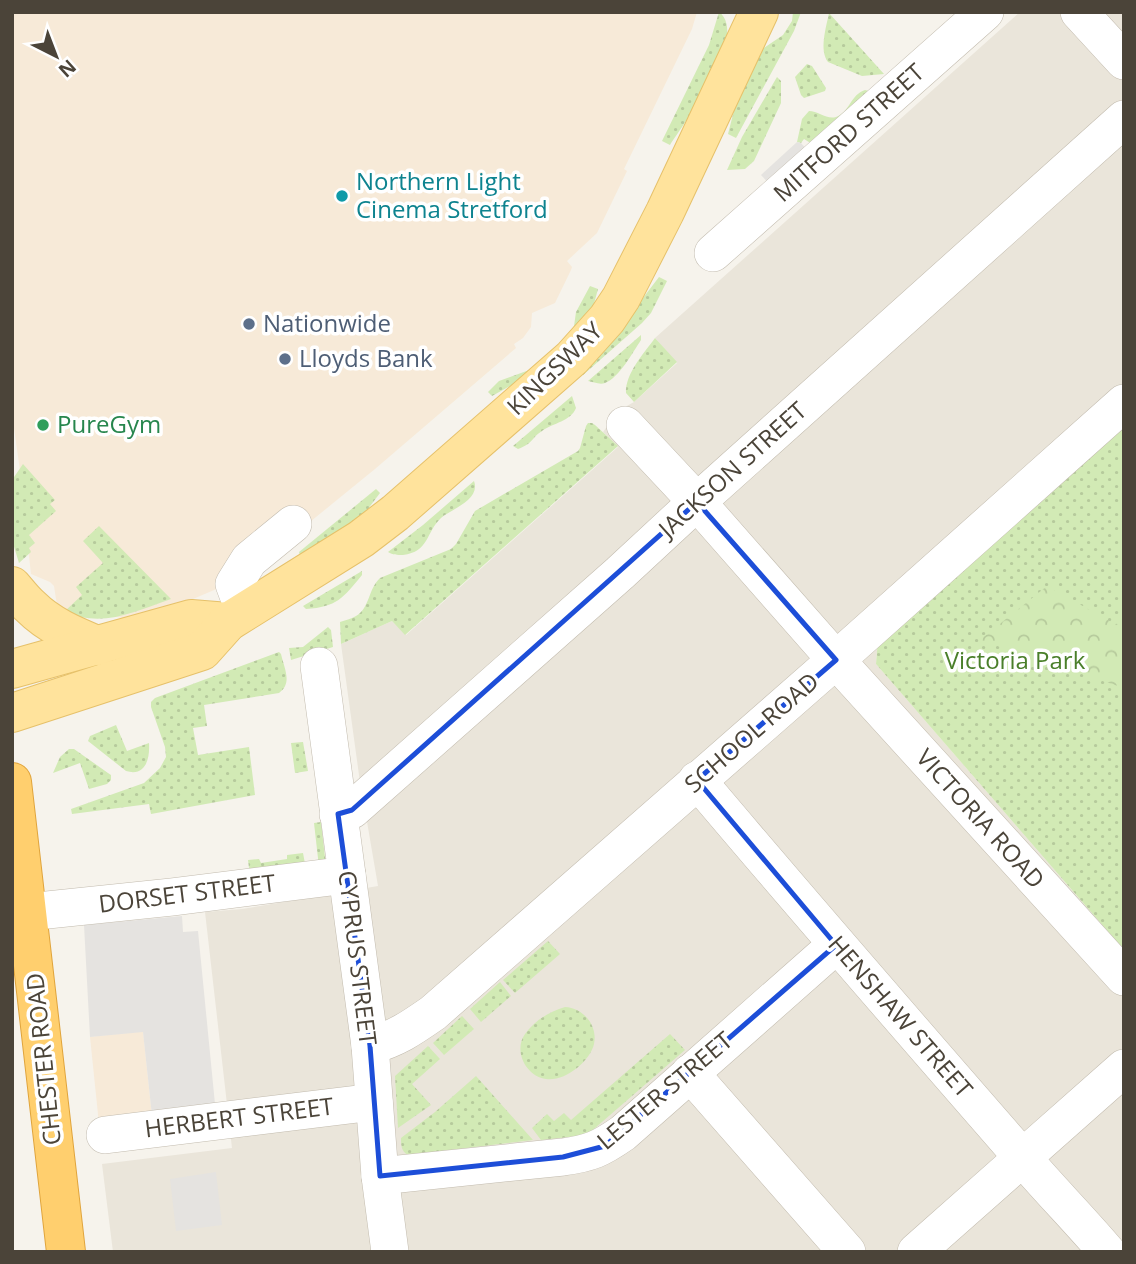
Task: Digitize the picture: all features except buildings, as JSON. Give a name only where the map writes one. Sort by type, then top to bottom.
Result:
[{"type":"highway","name":"CHESTER ROAD","points":[[12,782],[28,912],[59,1251]]},
{"type":"main road","name":"KINGSWAY","points":[[12,713],[202,651],[236,617],[361,539],[395,513],[590,341],[621,298],[638,265],[759,12]]},
{"type":"main road","points":[[12,586],[45,619],[99,646]]},
{"type":"main road","points":[[12,669],[191,618],[236,617]]},
{"type":"street","name":"MITFORD STREET","points":[[713,253],[985,12]]},
{"type":"street","points":[[1079,12],[1124,61]]},
{"type":"street","name":"JACKSON STREET","points":[[338,814],[352,810],[610,582],[1124,119]]},
{"type":"street","name":"SCHOOL ROAD","points":[[370,1046],[391,1040],[433,1013],[1124,403]]},
{"type":"street","name":"VICTORIA ROAD","points":[[625,425],[1124,978]]},
{"type":"street","points":[[236,617],[234,584],[249,560],[293,524]]},
{"type":"street","name":"CYPRUS STREET","points":[[319,666],[370,1046],[380,1176],[390,1252]]},
{"type":"street","name":"HENSHAW STREET","points":[[697,780],[836,945],[1023,1158],[1091,1246]]},
{"type":"street","name":"DORSET STREET","points":[[28,912],[346,875]]},
{"type":"street","name":"LESTER STREET","points":[[380,1176],[588,1153],[605,1146],[836,945]]},
{"type":"street","points":[[916,1252],[1124,1068]]},
{"type":"street","points":[[690,1073],[847,1252]]},
{"type":"street","name":"HERBERT STREET","points":[[104,1135],[374,1102]]},
{"type":"highlighted area","points":[[697,502],[836,660],[697,780],[836,945],[605,1146],[563,1157],[380,1176],[370,1046],[338,814],[352,810]]},
{"type":"shaded area","points":[[12,12],[697,12],[692,29],[624,169],[627,171],[597,233],[567,261],[572,267],[555,303],[532,313],[531,327],[523,338],[514,344],[516,348],[375,469],[262,561],[259,571],[193,599],[127,619],[58,612],[54,586],[31,574],[12,414]]},
{"type":"shaded area","points":[[1020,12],[1124,12],[1124,420],[878,638],[876,664],[1124,950],[1124,1252],[113,1252],[102,1164],[232,1148],[205,912],[242,909],[378,886],[341,644],[392,621],[406,635],[618,447],[603,432],[625,407],[677,363],[655,338]]},
{"type":"shaded area","points":[[797,142],[809,152],[771,186],[761,175]]},
{"type":"shaded area","points":[[182,916],[183,932],[198,931],[215,1104],[152,1116],[143,1032],[90,1037],[84,925]]},
{"type":"shaded area","points":[[143,1031],[152,1116],[99,1124],[90,1037]]},
{"type":"shaded area","points":[[216,1172],[222,1225],[176,1231],[170,1179]]},
{"type":"green space","points":[[719,12],[726,23],[727,39],[721,58],[700,99],[670,145],[662,141],[709,45]]},
{"type":"green space","points":[[793,12],[801,12],[794,31],[736,138],[728,134],[742,79],[761,50],[783,35],[792,21]]},
{"type":"green space","points":[[829,13],[884,74],[862,76],[828,62],[824,45]]},
{"type":"green space","points":[[807,64],[812,66],[826,88],[825,91],[804,98],[795,77]]},
{"type":"green space","points":[[777,77],[781,81],[781,103],[754,161],[745,169],[727,170],[742,137]]},
{"type":"green space","points":[[865,90],[884,95],[812,144],[804,139],[801,143],[797,142],[802,119],[809,111],[836,117],[844,112],[856,95]]},
{"type":"green space","points":[[659,277],[667,281],[651,313],[583,375],[580,371],[627,319]]},
{"type":"green space","points":[[590,286],[598,289],[589,322],[563,342],[574,326],[576,312]]},
{"type":"green space","points":[[641,335],[641,340],[615,376],[603,384],[588,381]]},
{"type":"green space","points":[[655,338],[677,362],[634,402],[626,393],[629,379],[636,364]]},
{"type":"green space","points":[[532,369],[539,370],[492,396],[488,392],[499,381]]},
{"type":"green space","points":[[572,396],[576,408],[570,416],[542,431],[523,447],[518,449],[513,446]]},
{"type":"green space","name":"Victoria Park","points":[[1124,420],[1124,950],[876,664],[878,639]]},
{"type":"green space","points":[[588,423],[595,425],[618,446],[405,635],[392,621],[341,644],[340,622],[361,613],[380,578],[451,549],[475,511],[578,451]]},
{"type":"green space","points":[[23,464],[55,500],[50,504],[56,511],[29,535],[35,543],[29,548],[31,552],[19,563],[12,540],[12,480]]},
{"type":"green space","points":[[474,481],[475,488],[469,499],[436,523],[418,550],[403,555],[388,552],[423,525]]},
{"type":"green space","points":[[376,489],[380,493],[355,526],[300,556],[299,552]]},
{"type":"green space","points":[[99,526],[171,599],[131,613],[105,618],[92,619],[64,612],[82,595],[76,587],[103,563],[83,541]]},
{"type":"green space","points":[[362,571],[362,575],[350,590],[338,600],[317,608],[306,609],[303,606]]},
{"type":"green space","points":[[1047,586],[1115,624],[1124,623],[1124,688],[980,640]]},
{"type":"green space","points":[[328,627],[331,630],[333,647],[291,660],[289,648],[303,647]]},
{"type":"green space","points":[[279,652],[287,680],[279,693],[204,705],[207,726],[193,728],[198,755],[249,747],[255,795],[151,814],[149,804],[72,814],[71,809],[144,783],[160,768],[166,757],[151,707],[155,698]]},
{"type":"green space","points":[[116,725],[127,751],[149,743],[149,755],[142,769],[126,771],[88,741],[90,736]]},
{"type":"green space","points":[[303,742],[308,771],[295,773],[291,743]]},
{"type":"green space","points":[[69,749],[74,749],[111,775],[111,780],[107,784],[89,789],[80,763],[53,773],[60,757]]},
{"type":"green space","points":[[321,822],[326,866],[319,867],[314,823]]},
{"type":"green space","points":[[303,853],[306,869],[250,876],[248,860],[259,859],[261,863],[287,859],[287,855]]},
{"type":"green space","points":[[548,941],[560,954],[515,993],[503,980]]},
{"type":"green space","points":[[500,982],[511,996],[481,1022],[470,1009]]},
{"type":"green space","points":[[565,1007],[578,1011],[588,1019],[595,1037],[592,1051],[582,1064],[568,1074],[553,1079],[539,1077],[527,1068],[524,1062],[520,1048],[522,1041],[538,1021]]},
{"type":"green space","points":[[462,1016],[474,1029],[444,1055],[433,1043]]},
{"type":"green space","points":[[670,1034],[685,1050],[587,1135],[541,1140],[532,1128],[547,1114],[554,1121],[564,1113],[571,1120]]},
{"type":"green space","points":[[428,1046],[440,1059],[412,1084],[431,1105],[398,1128],[395,1076]]},
{"type":"green space","points":[[476,1076],[533,1140],[408,1155],[402,1148],[401,1138]]},
{"type":"place","name":"Northern Light Cinema Stretford","points":[[342,196]]},
{"type":"place","name":"Nationwide","points":[[249,324]]},
{"type":"place","name":"Lloyds Bank","points":[[285,359]]},
{"type":"place","name":"PureGym","points":[[43,425]]}]
